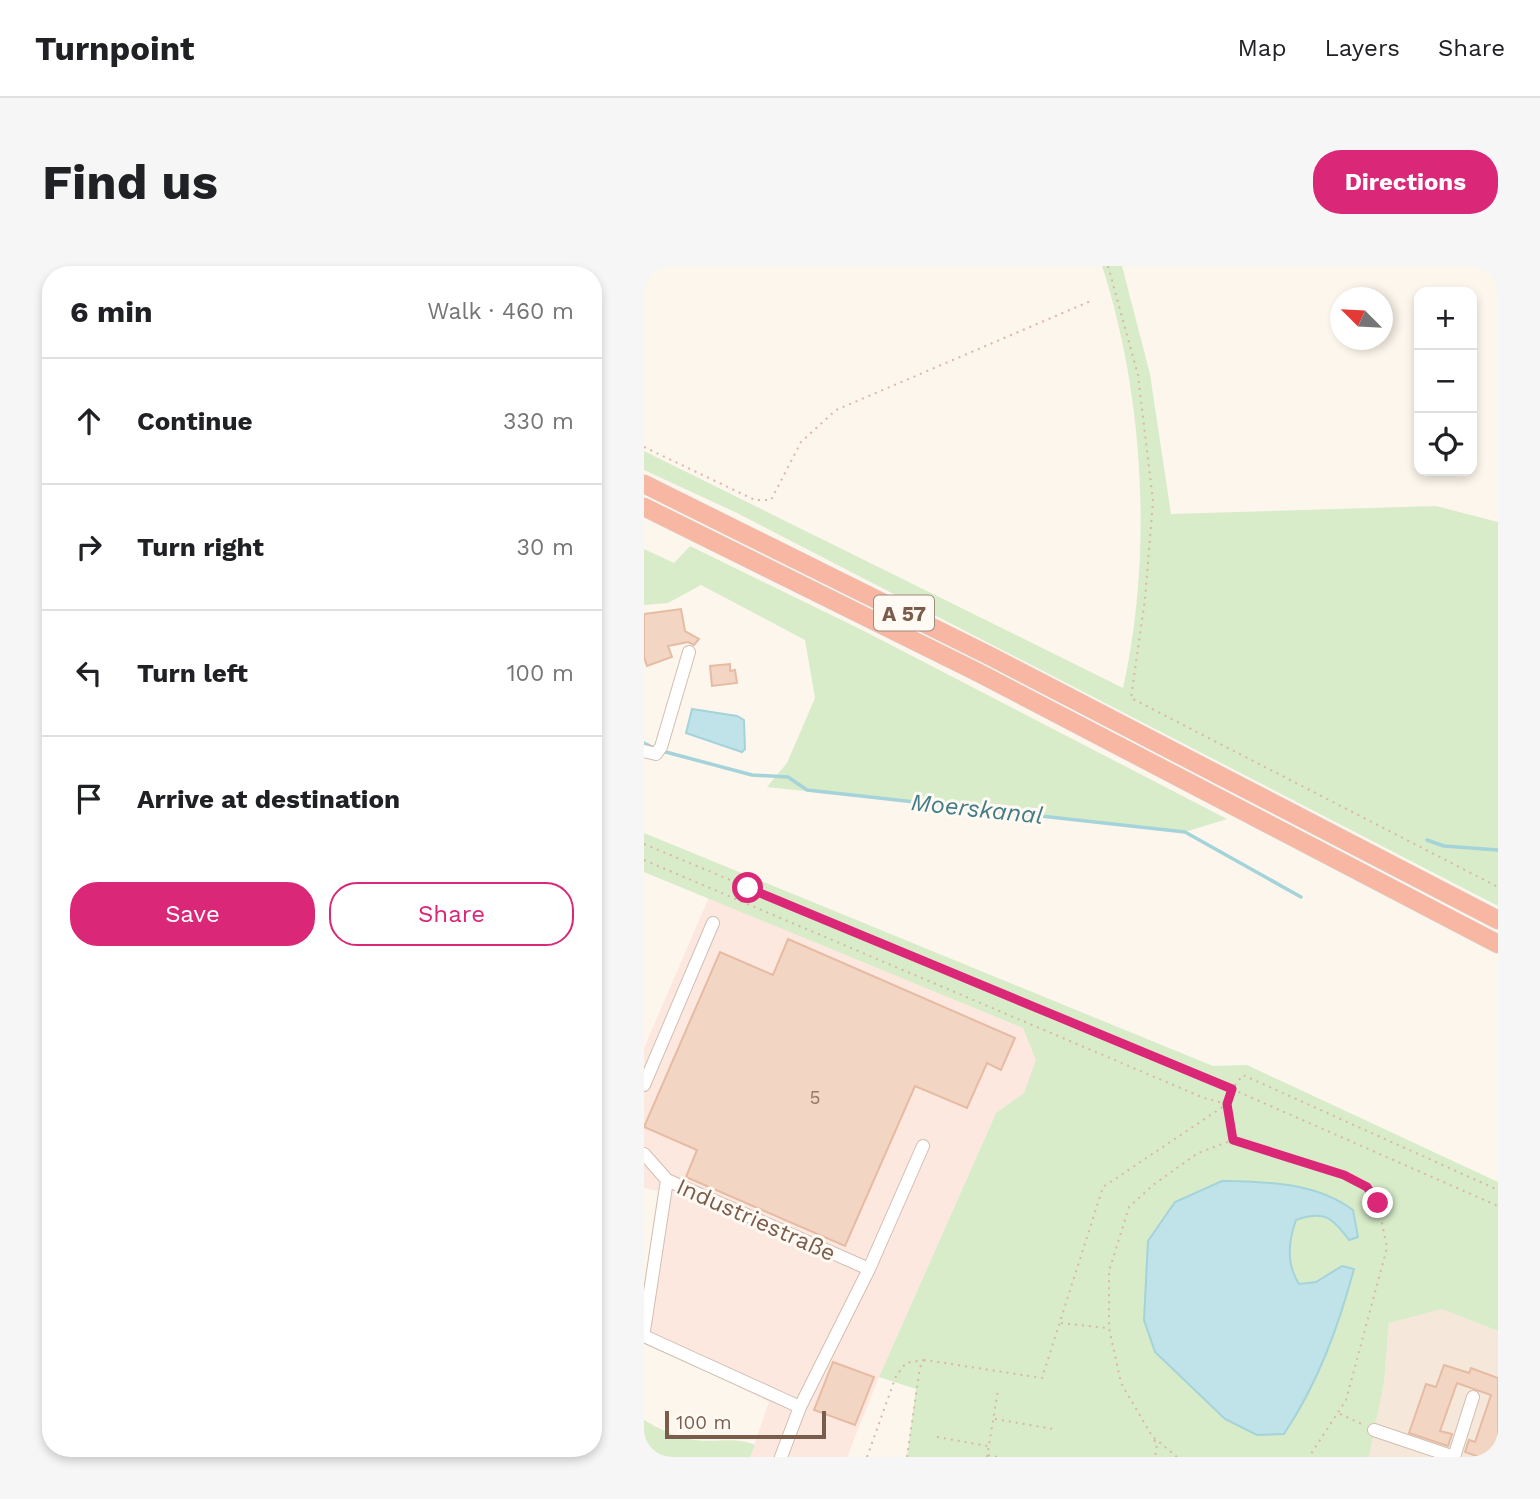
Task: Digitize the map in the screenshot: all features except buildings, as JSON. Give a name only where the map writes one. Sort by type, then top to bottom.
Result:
[{"type":"highway","name":"A 57","points":[[644,484],[988,655],[1498,920]]},
{"type":"highway","name":"A 57","points":[[644,507],[965,666],[1498,944]]},
{"type":"street","points":[[654,750],[689,652]]},
{"type":"street","points":[[644,1085],[713,923]]},
{"type":"street","points":[[781,1457],[800,1407],[869,1269],[923,1146]]},
{"type":"street","points":[[644,1154],[667,1180]]},
{"type":"street","name":"Industriestraße","points":[[800,1407],[644,1333],[667,1180],[869,1269]]},
{"type":"street","points":[[1374,1430],[1454,1457],[1473,1396]]},
{"type":"path","points":[[1108,266],[1138,375],[1153,500],[1145,599],[1131,698],[1498,887]]},
{"type":"path","points":[[644,447],[755,500],[771,500],[801,442],[836,410],[1093,300]]},
{"type":"path","points":[[644,844],[1232,1089],[1498,1206]]},
{"type":"path","points":[[644,860],[1204,1098],[1227,1104]]},
{"type":"path","points":[[1233,1140],[1227,1104],[1232,1089],[1243,1075],[1498,1190]]},
{"type":"path","points":[[867,1457],[896,1376],[906,1363],[925,1360],[1042,1378],[1103,1188],[1227,1104]]},
{"type":"path","points":[[1155,1457],[1157,1444],[1121,1383],[1109,1328],[1109,1270],[1129,1207],[1153,1185],[1198,1153],[1233,1140],[1344,1175],[1367,1187],[1378,1203],[1387,1248],[1346,1400],[1310,1457]]},
{"type":"path","points":[[1060,1322],[1109,1328]]},
{"type":"path","points":[[907,1457],[920,1367],[925,1360]]},
{"type":"path","points":[[998,1390],[987,1456],[998,1457]]},
{"type":"path","points":[[1339,1413],[1374,1430]]},
{"type":"path","points":[[994,1419],[1053,1429]]},
{"type":"path","points":[[1152,1436],[1177,1457]]},
{"type":"path","points":[[937,1437],[989,1447]]},
{"type":"shaded area","points":[[709,897],[1023,1028],[1037,1060],[1024,1093],[996,1113],[879,1377],[847,1457],[750,1457],[769,1402],[644,1341],[644,1285],[658,1191],[644,1188],[644,1048]]},
{"type":"shaded area","points":[[1442,1308],[1498,1331],[1498,1457],[1369,1457],[1384,1383],[1389,1323]]},
{"type":"green space","points":[[1102,266],[1122,266],[1150,374],[1171,514],[1436,506],[1498,522],[1498,906],[735,512],[644,470],[644,451],[1123,688],[1138,584],[1141,530],[1139,476],[1127,368]]},
{"type":"green space","points":[[690,546],[862,630],[1227,819],[1185,832],[767,787],[787,763],[815,698],[805,640],[701,585],[668,603],[644,605],[644,549],[674,563]]},
{"type":"green space","points":[[644,833],[1213,1066],[1247,1065],[1498,1182],[1498,1331],[1442,1309],[1389,1323],[1384,1383],[1369,1457],[907,1457],[916,1389],[879,1377],[996,1113],[1024,1093],[1036,1060],[1023,1028],[644,872]]},
{"type":"green space","points":[[644,1420],[669,1433],[689,1439],[733,1440],[755,1445],[750,1457],[644,1457]]},
{"type":"water","points":[[692,709],[737,716],[744,720],[745,749],[742,752],[686,733]]},
{"type":"water","points":[[1222,1181],[1290,1185],[1323,1194],[1353,1210],[1358,1237],[1349,1240],[1332,1221],[1321,1216],[1296,1220],[1293,1228],[1290,1261],[1299,1284],[1316,1282],[1342,1266],[1354,1269],[1326,1355],[1284,1434],[1257,1435],[1225,1419],[1155,1352],[1144,1320],[1148,1241],[1175,1202]]},
{"type":"waterway","name":"Moerskanal","points":[[644,743],[654,748]]},
{"type":"waterway","name":"Moerskanal","points":[[662,751],[752,775],[788,777],[807,790],[1185,832],[1301,897]]},
{"type":"waterway","name":"Moerskanal","points":[[1427,840],[1444,846],[1498,850]]},
{"type":"route","points":[[748,888],[1232,1089],[1227,1104],[1233,1140],[1344,1175],[1367,1187],[1378,1203]]}]
